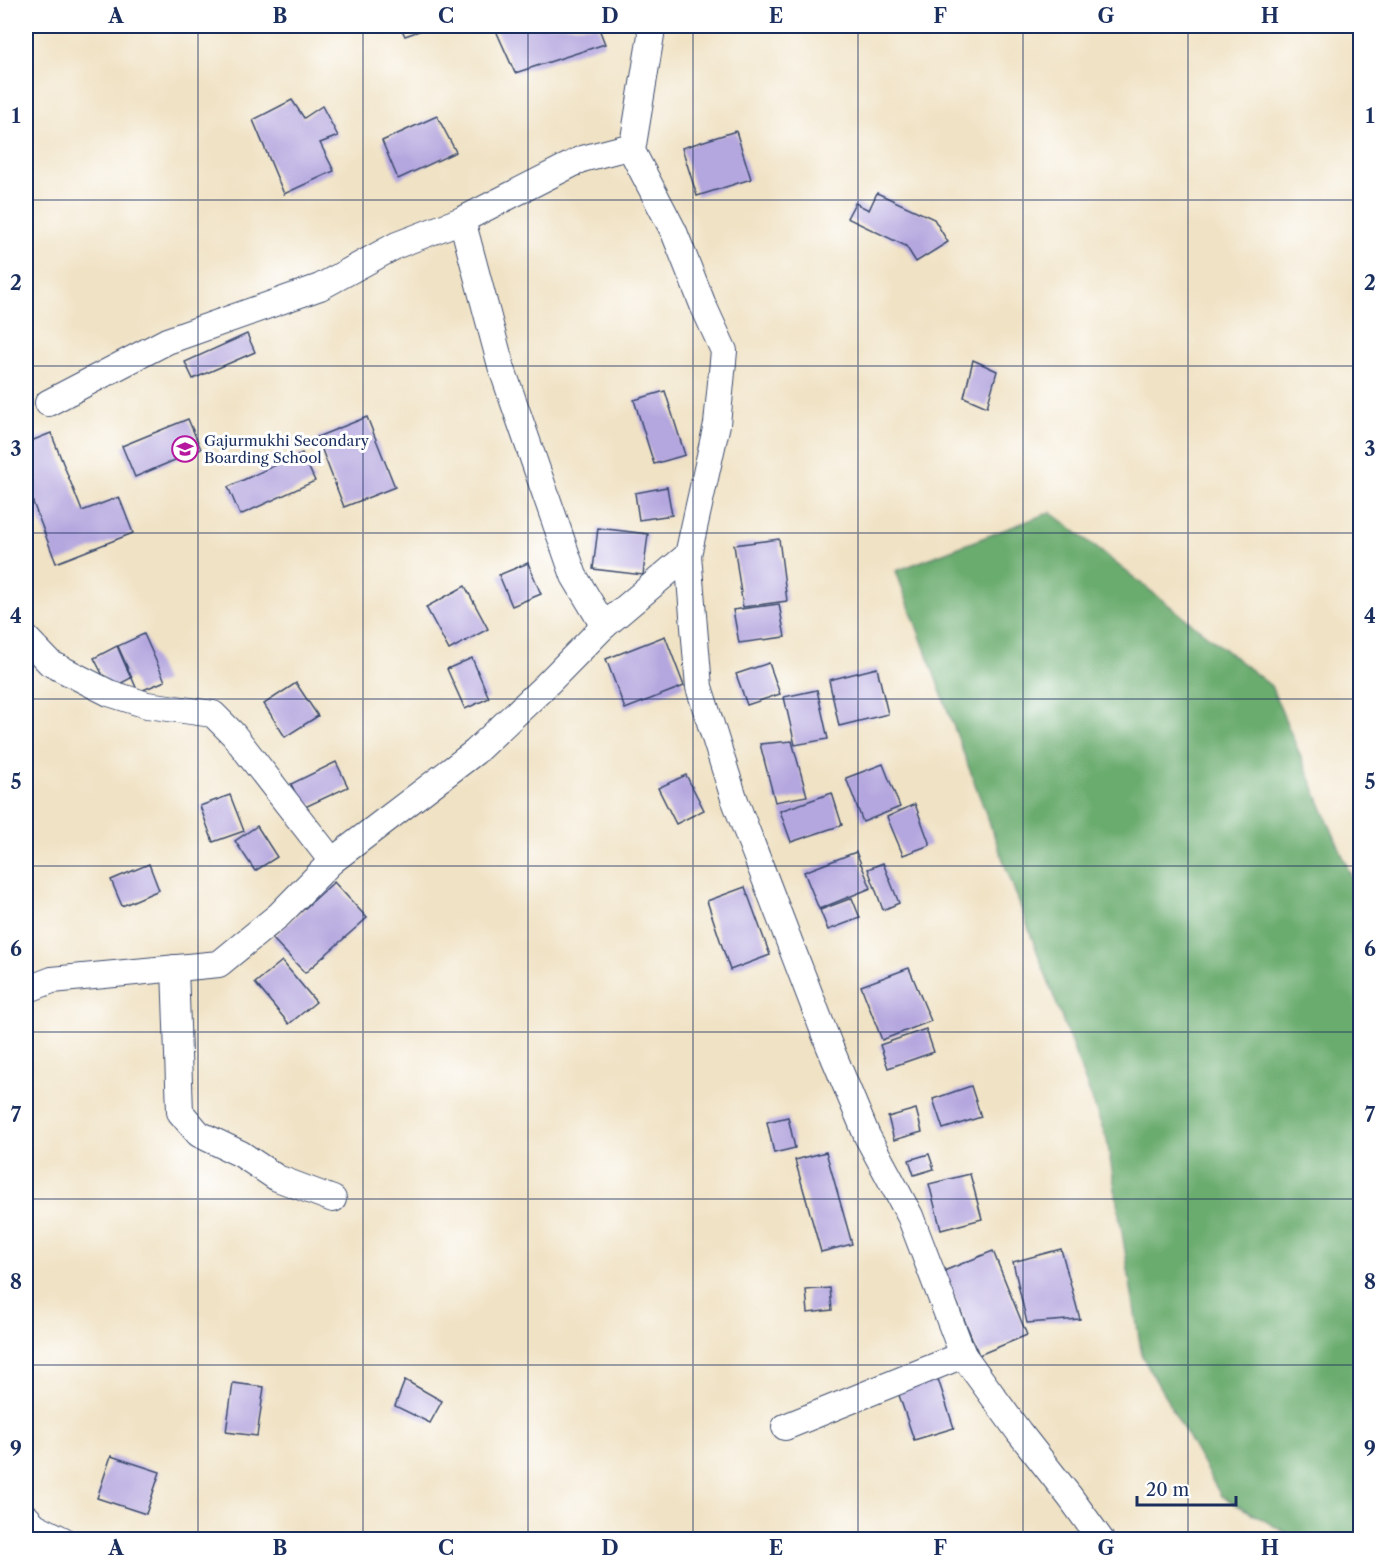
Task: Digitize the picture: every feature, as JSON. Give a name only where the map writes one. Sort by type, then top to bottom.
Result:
[{"type":"street","points":[[632,151],[651,26]]},
{"type":"street","points":[[48,403],[167,341],[320,287],[397,245],[462,220],[582,159],[632,146],[632,151],[674,232],[724,351],[717,424],[688,555],[699,687],[734,798],[862,1126],[910,1216],[963,1355],[1101,1539]]},
{"type":"street","points":[[462,220],[501,366],[574,576],[603,626]]},
{"type":"street","points":[[26,990],[52,980],[219,964],[279,915],[332,861],[475,752],[543,688],[603,626],[688,555]]},
{"type":"street","points":[[26,638],[50,663],[109,693],[147,705],[213,714],[233,734],[332,861]]},
{"type":"street","points":[[175,968],[180,1112],[199,1134],[241,1154],[277,1178],[333,1199]]},
{"type":"street","points":[[785,1427],[963,1355]]},
{"type":"street","points":[[26,1516],[35,1526],[63,1539]]},
{"type":"green space","points":[[1051,512],[1271,686],[1360,897],[1360,1539],[1297,1539],[1221,1496],[1142,1356],[1107,1140],[896,571]]},
{"type":"building","points":[[400,26],[433,26],[405,36]]},
{"type":"building","points":[[494,26],[598,26],[605,44],[515,73]]},
{"type":"building","points":[[292,100],[304,118],[322,106],[338,136],[320,143],[334,171],[284,194],[253,120]]},
{"type":"building","points":[[437,116],[456,152],[398,179],[382,141]]},
{"type":"building","points":[[736,131],[751,179],[697,196],[682,148]]},
{"type":"building","points":[[877,193],[934,219],[948,242],[916,262],[906,246],[847,218],[855,203],[869,210]]},
{"type":"building","points":[[247,334],[255,352],[193,379],[185,362]]},
{"type":"building","points":[[973,360],[997,371],[987,407],[964,397]]},
{"type":"building","points":[[665,391],[685,455],[654,464],[634,400]]},
{"type":"building","points":[[367,417],[395,487],[344,507],[317,437]]},
{"type":"building","points":[[188,419],[201,449],[135,477],[122,446]]},
{"type":"building","points":[[51,433],[82,511],[119,497],[133,533],[56,563],[26,484],[26,443]]},
{"type":"building","points":[[302,453],[315,481],[240,515],[228,487]]},
{"type":"building","points":[[667,487],[672,515],[639,520],[635,493]]},
{"type":"building","points":[[598,528],[648,534],[643,575],[593,569]]},
{"type":"building","points":[[779,539],[787,601],[743,607],[734,545]]},
{"type":"building","points":[[528,563],[541,594],[512,606],[499,575]]},
{"type":"building","points":[[465,586],[488,629],[449,650],[426,607]]},
{"type":"building","points":[[779,604],[785,637],[739,643],[733,610]]},
{"type":"building","points":[[144,634],[165,681],[138,692],[118,646]]},
{"type":"building","points":[[665,636],[684,686],[625,709],[606,659]]},
{"type":"building","points":[[117,646],[131,678],[110,689],[94,658]]},
{"type":"building","points":[[472,658],[489,698],[465,709],[447,669]]},
{"type":"building","points":[[769,663],[780,694],[747,705],[736,674]]},
{"type":"building","points":[[877,668],[888,714],[839,726],[829,680]]},
{"type":"building","points":[[296,683],[318,716],[285,737],[264,704]]},
{"type":"building","points":[[817,690],[828,739],[795,745],[784,697]]},
{"type":"building","points":[[792,741],[807,796],[775,802],[760,744]]},
{"type":"building","points":[[336,762],[348,787],[303,808],[291,784]]},
{"type":"building","points":[[883,764],[900,807],[863,822],[846,778]]},
{"type":"building","points":[[686,775],[704,810],[676,824],[658,788]]},
{"type":"building","points":[[832,793],[842,825],[791,842],[780,811]]},
{"type":"building","points":[[230,795],[244,831],[213,842],[200,806]]},
{"type":"building","points":[[915,804],[930,845],[903,855],[887,817]]},
{"type":"building","points":[[257,826],[277,857],[255,871],[235,841]]},
{"type":"building","points":[[856,852],[871,888],[819,909],[804,872]]},
{"type":"building","points":[[883,863],[899,903],[883,910],[868,869]]},
{"type":"building","points":[[149,864],[159,890],[122,906],[111,880]]},
{"type":"building","points":[[334,882],[367,918],[305,973],[272,938]]},
{"type":"building","points":[[745,887],[770,955],[730,970],[707,901]]},
{"type":"building","points":[[852,898],[860,918],[828,930],[820,910]]},
{"type":"building","points":[[282,961],[316,1002],[289,1024],[255,983]]},
{"type":"building","points":[[909,968],[931,1021],[882,1040],[861,986]]},
{"type":"building","points":[[926,1029],[934,1052],[888,1068],[880,1045]]},
{"type":"building","points":[[971,1086],[981,1117],[943,1129],[933,1099]]},
{"type":"building","points":[[916,1109],[922,1132],[894,1140],[888,1117]]},
{"type":"building","points":[[788,1117],[795,1148],[774,1153],[767,1122]]},
{"type":"building","points":[[826,1152],[852,1244],[821,1252],[795,1160]]},
{"type":"building","points":[[929,1154],[934,1169],[914,1175],[909,1160]]},
{"type":"building","points":[[970,1174],[982,1219],[941,1230],[929,1184]]},
{"type":"building","points":[[1061,1249],[1080,1319],[1027,1323],[1013,1262]]},
{"type":"building","points":[[993,1251],[1027,1335],[979,1355],[944,1271]]},
{"type":"building","points":[[830,1288],[832,1310],[808,1313],[806,1290]]},
{"type":"building","points":[[938,1379],[954,1428],[914,1440],[898,1392]]},
{"type":"building","points":[[405,1380],[442,1401],[430,1423],[395,1406]]},
{"type":"building","points":[[233,1383],[264,1387],[257,1436],[226,1432]]},
{"type":"building","points":[[111,1456],[160,1472],[146,1514],[97,1498]]},
{"type":"place","name":"Gajurmukhi Secondary Boarding School","points":[[185,449]]}]
